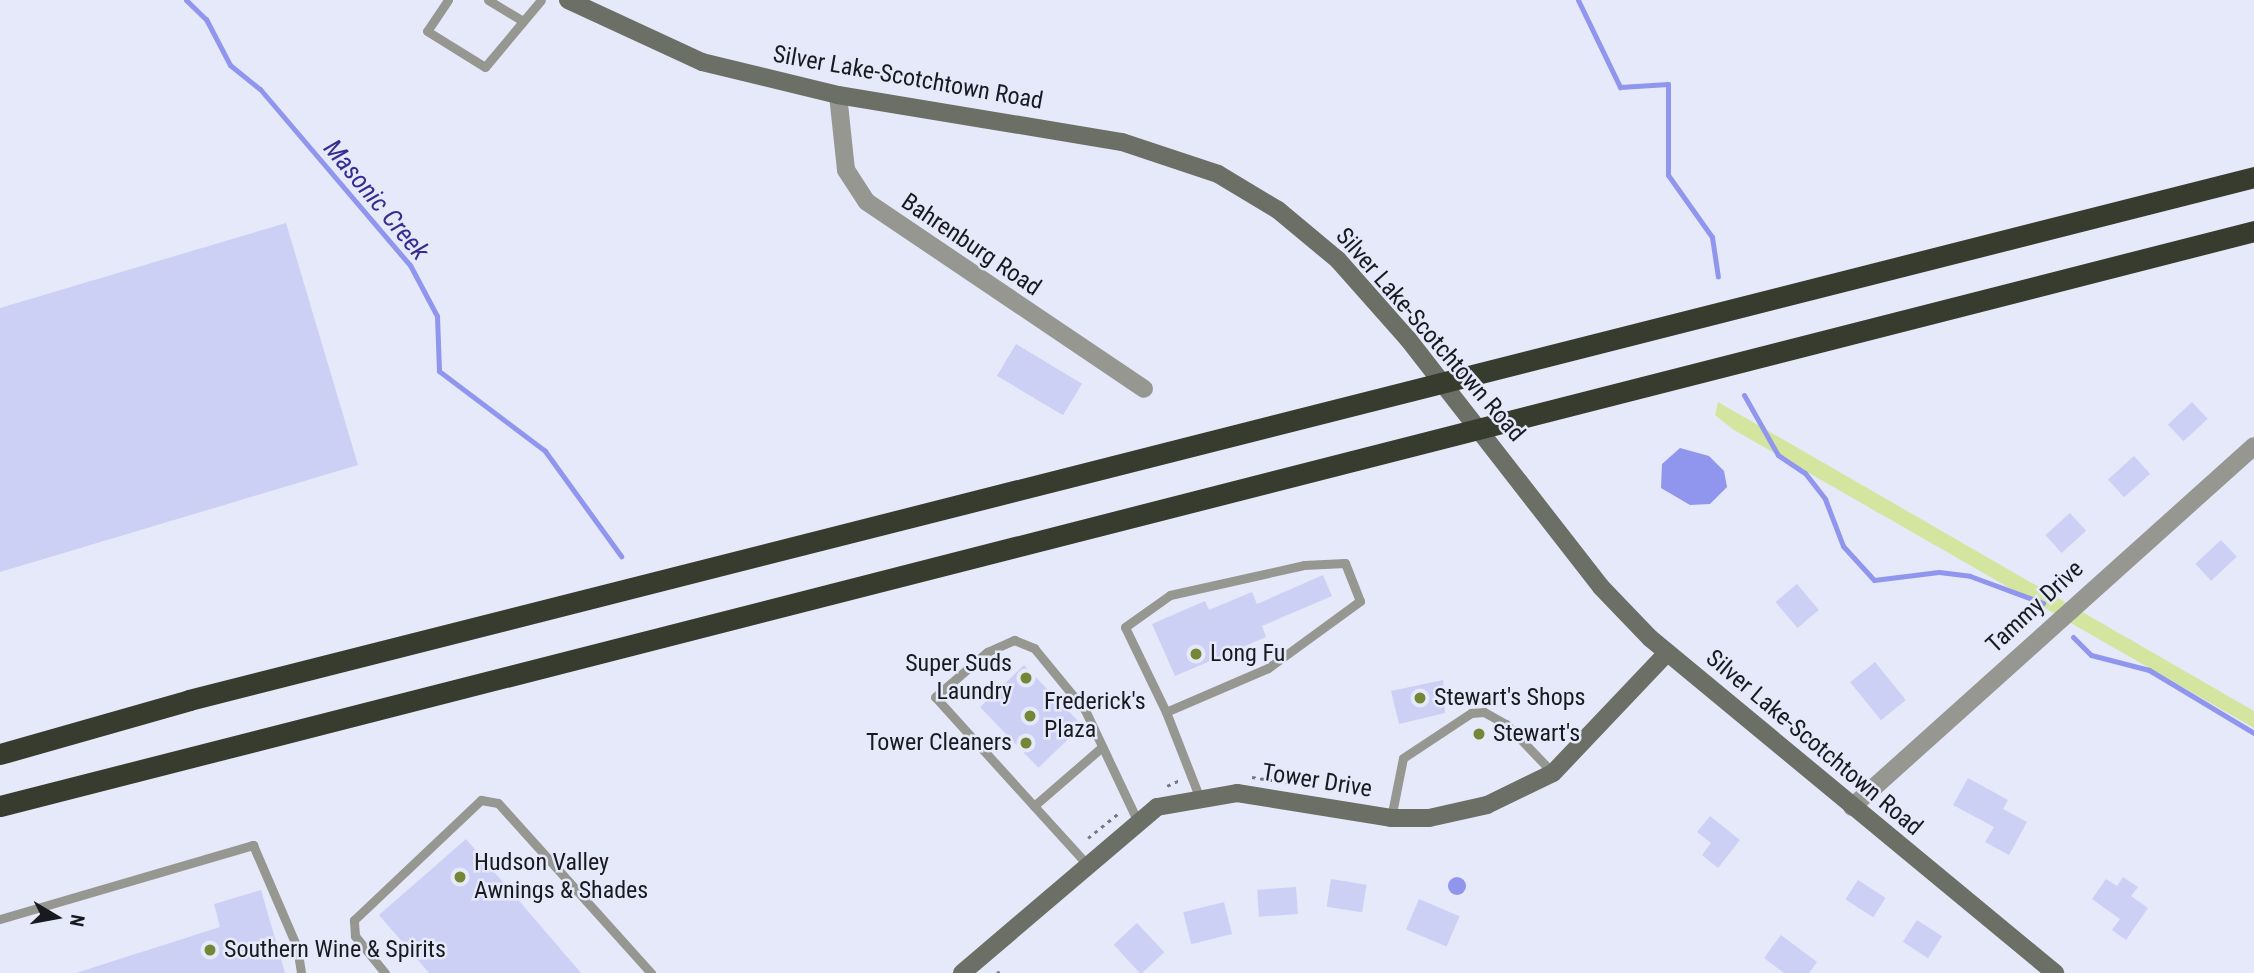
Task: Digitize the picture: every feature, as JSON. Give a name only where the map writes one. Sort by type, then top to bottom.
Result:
[{"type":"highway","points":[[0,754],[189,699],[2254,177]]},
{"type":"highway","points":[[0,806],[2254,231]]},
{"type":"street","name":"Silver Lake-Scotchtown Road","points":[[568,0],[702,62],[838,95],[1122,142],[1218,174],[1307,232],[1408,339],[1521,480],[1601,587],[1667,653],[2055,973]]},
{"type":"street","name":"Bahrenburg Road","points":[[838,95],[846,170],[867,202],[1144,389]]},
{"type":"street","name":"Tammy Drive","points":[[1852,807],[2254,446]]},
{"type":"street","name":"Tower Drive","points":[[964,972],[1085,862],[1157,807],[1199,796],[1237,793],[1391,818],[1429,818],[1487,806],[1553,773],[1667,653]]},
{"type":"lane","points":[[448,0],[427,31],[485,67],[541,0]]},
{"type":"lane","points":[[488,0],[523,21]]},
{"type":"lane","points":[[1166,712],[1268,668],[1360,601],[1345,563],[1291,567],[1170,595],[1125,627],[1166,712],[1199,796]]},
{"type":"lane","points":[[1085,862],[935,698],[987,652],[1014,640],[1034,648],[1085,710],[1138,820]]},
{"type":"lane","points":[[1391,818],[1403,758],[1471,713],[1484,712],[1506,724],[1553,773]]},
{"type":"lane","points":[[1034,806],[1102,747]]},
{"type":"lane","points":[[384,973],[355,936],[354,920],[481,800],[498,803],[651,973]]},
{"type":"lane","points":[[0,919],[253,845],[297,947],[301,973]]},
{"type":"path","points":[[1088,838],[1118,814]]},
{"type":"green space","points":[[1718,402],[2254,711],[2254,728],[1734,430],[1715,415]]},
{"type":"water","points":[[1680,448],[1709,456],[1724,471],[1727,487],[1710,504],[1690,505],[1661,488],[1662,464]]},
{"type":"water","points":[[1457,877],[1463,880],[1466,886],[1463,892],[1457,895],[1451,892],[1448,886],[1451,880]]},
{"type":"building","points":[[286,223],[358,465],[0,572],[0,308]]},
{"type":"building","points":[[1016,344],[1082,384],[1063,415],[997,376]]},
{"type":"building","points":[[2192,402],[2208,419],[2184,441],[2168,425]]},
{"type":"building","points":[[2134,456],[2150,474],[2124,497],[2108,479]]},
{"type":"building","points":[[2070,513],[2086,531],[2062,553],[2045,535]]},
{"type":"building","points":[[2221,540],[2237,557],[2211,581],[2195,564]]},
{"type":"building","points":[[1323,575],[1332,596],[1262,626],[1266,637],[1175,676],[1152,624],[1205,601],[1209,610],[1252,592],[1257,604]]},
{"type":"building","points":[[1797,584],[1819,610],[1797,628],[1776,602]]},
{"type":"building","points":[[1875,662],[1906,700],[1881,720],[1850,682]]},
{"type":"building","name":"Frederick's Plaza","points":[[1024,665],[1082,725],[1038,768],[980,707]]},
{"type":"building","name":"Stewart's Shops","points":[[1443,680],[1445,713],[1399,724],[1391,691]]},
{"type":"building","points":[[1968,778],[2008,800],[2003,809],[2027,822],[2009,855],[1985,842],[1994,827],[1953,805]]},
{"type":"building","points":[[1710,816],[1740,840],[1718,868],[1702,855],[1711,843],[1697,832]]},
{"type":"building","name":"Hudson Valley Awnings & Shades","points":[[466,839],[581,973],[429,973],[379,915]]},
{"type":"building","points":[[2123,877],[2138,887],[2131,896],[2148,908],[2126,940],[2112,930],[2120,919],[2092,899],[2106,879],[2117,886]]},
{"type":"building","points":[[1331,879],[1367,885],[1362,912],[1327,907]]},
{"type":"building","points":[[1858,880],[1886,898],[1873,917],[1845,899]]},
{"type":"building","points":[[1296,887],[1298,914],[1259,917],[1257,890]]},
{"type":"building","name":"Southern Wine & Spirits","points":[[261,890],[285,973],[76,973],[220,927],[214,904]]},
{"type":"building","points":[[1419,899],[1460,916],[1447,947],[1406,929]]},
{"type":"building","points":[[1224,902],[1232,934],[1191,944],[1183,912]]},
{"type":"building","points":[[1917,920],[1942,936],[1928,958],[1903,942]]},
{"type":"building","points":[[1137,923],[1164,952],[1140,973],[1114,945]]},
{"type":"building","points":[[1781,935],[1817,962],[1809,973],[1784,973],[1764,958]]},
{"type":"waterway","name":"Masonic Creek","points":[[186,0],[206,19],[230,65],[260,89],[410,265],[437,316],[439,371],[545,451],[621,556]]},
{"type":"waterway","points":[[1578,0],[1620,87],[1668,84],[1668,175],[1712,237],[1718,277]]},
{"type":"waterway","points":[[1744,395],[1778,455],[1805,473],[1825,499],[1843,546],[1874,580],[1939,572],[1970,576],[2043,603]]},
{"type":"waterway","points":[[2073,637],[2091,655],[2149,670],[2254,733]]},
{"type":"place","name":"Long Fu","points":[[1196,654]]},
{"type":"place","name":"Super Suds Laundry","points":[[1026,678]]},
{"type":"place","name":"Stewart's Shops","points":[[1420,698]]},
{"type":"place","name":"Frederick's Plaza","points":[[1030,716]]},
{"type":"place","name":"Stewart's","points":[[1479,734]]},
{"type":"place","name":"Tower Cleaners","points":[[1026,743]]},
{"type":"place","name":"Hudson Valley Awnings & Shades","points":[[460,877]]},
{"type":"place","name":"Southern Wine & Spirits","points":[[210,950]]}]
